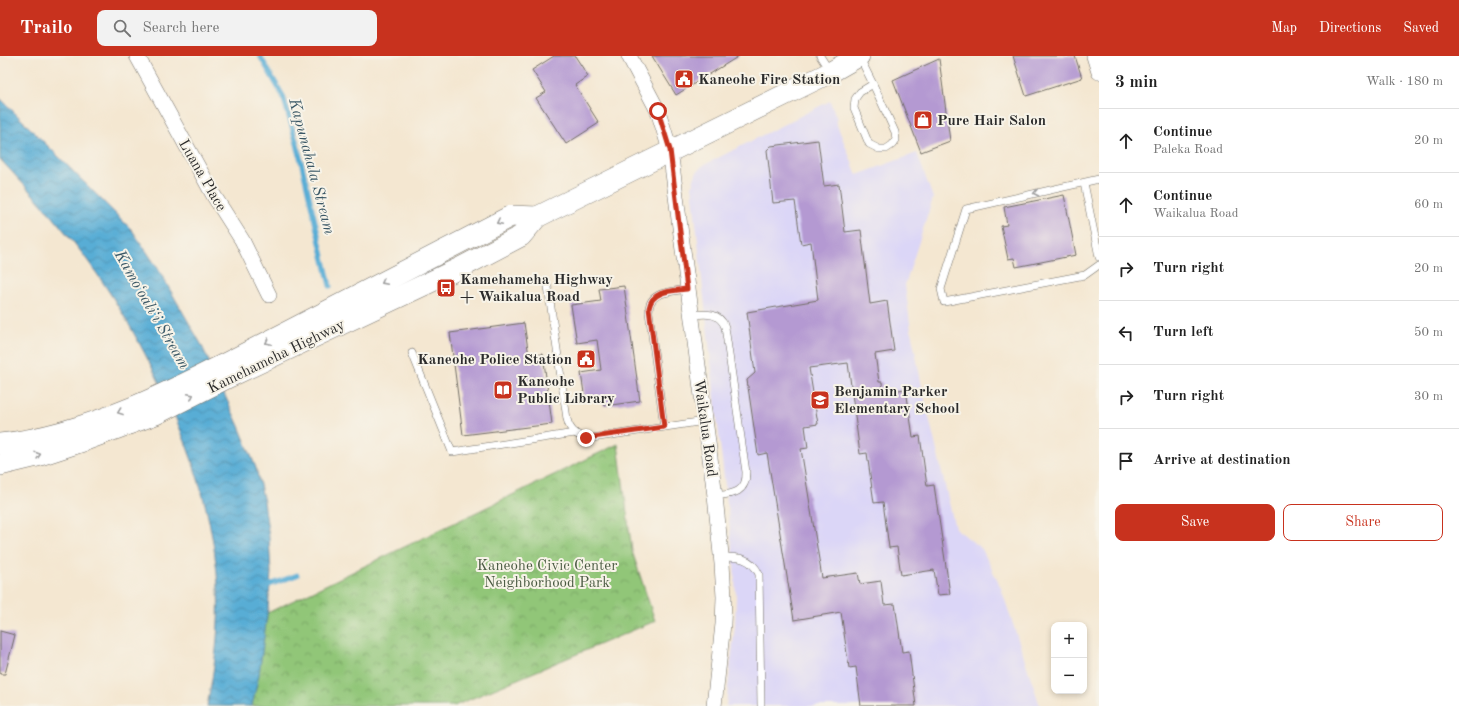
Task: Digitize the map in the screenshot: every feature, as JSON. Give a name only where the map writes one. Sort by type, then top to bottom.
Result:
[{"type":"main road","name":"Kamehameha Highway","points":[[0,465],[37,456],[83,441],[225,372],[460,268],[521,236],[537,217],[670,150],[825,64],[859,56]]},
{"type":"main road","name":"Kamehameha Highway","points":[[0,444],[40,438],[127,409],[156,405]]},
{"type":"street","name":"Luana Place","points":[[137,56],[214,196],[242,240],[269,295]]},
{"type":"street","name":"Waikalua Road","points":[[630,56],[658,111],[670,150],[715,496],[724,597],[723,624],[714,706]]},
{"type":"street","points":[[1094,56],[1099,72]]},
{"type":"lane","points":[[859,56],[873,84],[895,132],[896,140],[892,146],[886,149],[879,150],[870,144],[854,108],[855,99],[860,92],[873,84]]},
{"type":"lane","points":[[1099,179],[966,209],[941,289],[944,302],[1085,275],[1099,265]]},
{"type":"lane","points":[[1084,183],[1099,257]]},
{"type":"lane","points":[[548,287],[566,419],[568,425],[575,434]]},
{"type":"lane","points":[[664,427],[649,308],[652,300],[661,293],[687,289]]},
{"type":"lane","points":[[691,315],[712,314],[720,318],[725,326],[746,472],[744,484],[738,491],[715,496]]},
{"type":"lane","points":[[412,353],[452,452],[575,434],[586,438],[592,438],[705,421]]},
{"type":"lane","points":[[721,557],[744,558],[753,564],[759,574],[761,706]]},
{"type":"shaded area","name":"Benjamin Parker Elementary School","points":[[830,101],[837,119],[835,120],[857,175],[917,153],[933,198],[905,285],[911,331],[923,392],[955,528],[982,549],[1001,588],[1040,706],[726,706],[735,625],[736,597],[734,563],[692,186],[696,173],[702,166]]},
{"type":"green space","name":"Kaneohe Civic Center Neighborhood Park","points":[[618,444],[632,551],[655,621],[454,706],[248,706],[257,618]]},
{"type":"water","name":"Kamoʻoaliʻi Stream","points":[[0,98],[132,230],[157,267],[201,344],[239,426],[256,468],[264,502],[269,537],[271,573],[259,675],[252,706],[207,706],[216,647],[218,587],[215,554],[209,522],[191,459],[167,398],[130,326],[114,300],[98,275],[63,229],[0,159]]},
{"type":"building","points":[[554,56],[575,56],[588,76],[575,85],[599,123],[566,144],[536,98],[546,92],[532,70]]},
{"type":"building","name":"Kaneohe Fire Station","points":[[652,56],[739,56],[676,95]]},
{"type":"building","points":[[1013,56],[1075,56],[1082,78],[1026,96]]},
{"type":"building","points":[[939,59],[950,141],[921,152],[893,80]]},
{"type":"building","points":[[818,140],[824,186],[839,184],[845,232],[861,230],[870,304],[887,301],[894,351],[875,354],[879,382],[882,382],[883,392],[906,389],[913,437],[920,436],[927,486],[934,485],[950,594],[938,595],[934,570],[901,575],[897,547],[889,548],[883,502],[874,503],[867,453],[860,454],[848,363],[809,368],[818,424],[805,426],[808,448],[801,449],[822,578],[858,573],[860,584],[881,581],[884,605],[895,604],[902,652],[909,651],[916,706],[861,706],[856,667],[849,668],[841,612],[794,620],[767,453],[758,455],[747,380],[755,373],[747,312],[818,300],[811,242],[801,244],[795,201],[773,203],[767,150],[771,146]]},
{"type":"building","points":[[1064,195],[1076,255],[1016,267],[1014,258],[1008,259],[1001,226],[1007,225],[1004,207]]},
{"type":"building","points":[[624,286],[640,401],[604,406],[603,397],[585,400],[581,373],[601,370],[597,340],[577,343],[571,305],[601,301],[599,289]]},
{"type":"building","name":"Kaneohe Public Library","points":[[524,323],[529,356],[543,354],[552,424],[463,435],[450,333]]},
{"type":"building","points":[[0,631],[15,635],[5,674],[0,674]]},
{"type":"waterway","name":"Kapunahala Stream","points":[[260,56],[283,96],[297,144],[330,286]]},
{"type":"waterway","name":"Kapunahala Stream","points":[[264,587],[297,575]]},
{"type":"place","name":"Kaneohe Fire Station","points":[[684,79]]},
{"type":"place","name":"Pure Hair Salon","points":[[923,120]]},
{"type":"place","name":"Kamehameha Highway + Waikalua Road","points":[[446,288]]},
{"type":"place","name":"Kaneohe Police Station","points":[[586,359]]},
{"type":"place","name":"Kaneohe Public Library","points":[[503,390]]},
{"type":"place","name":"Benjamin Parker Elementary School","points":[[820,400]]},
{"type":"route","points":[[586,438],[664,427],[649,308],[652,300],[661,293],[687,289],[670,150],[658,111]]}]
